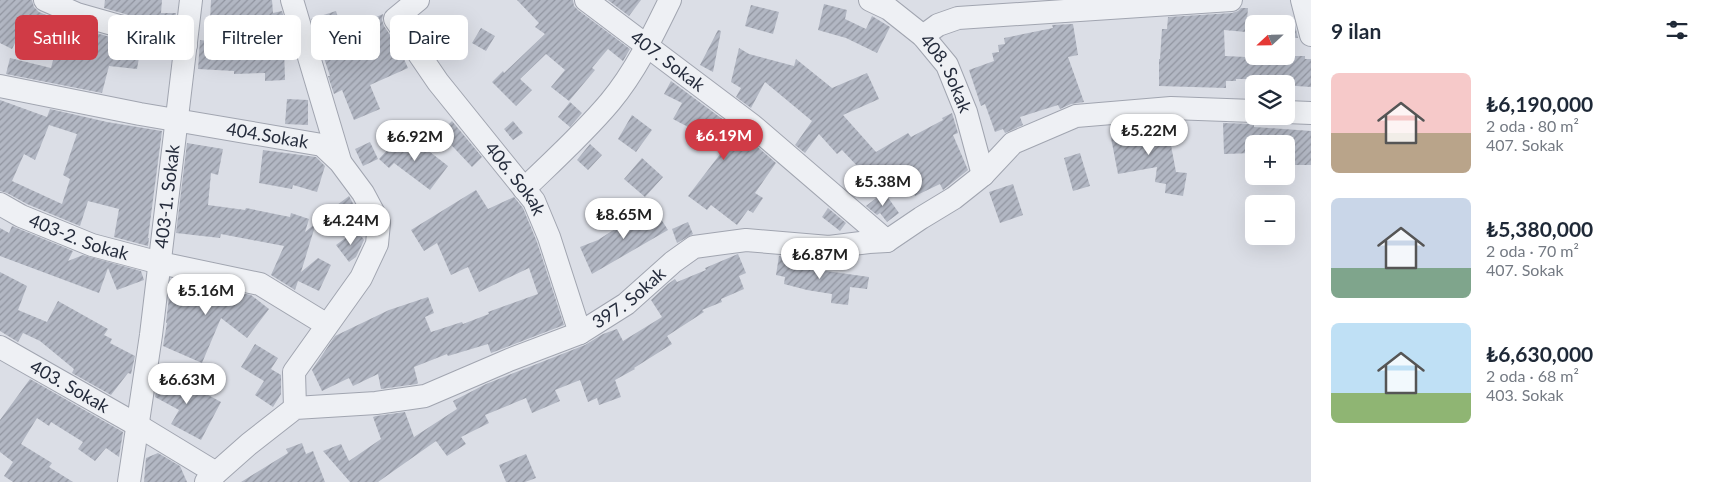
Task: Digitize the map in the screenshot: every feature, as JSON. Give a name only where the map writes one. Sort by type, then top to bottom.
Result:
[{"type":"street","points":[[45,0],[77,14],[108,23]]},
{"type":"street","name":"403-1. Sokak","points":[[189,15],[191,0]]},
{"type":"street","points":[[292,0],[340,162]]},
{"type":"street","name":"406. Sokak","points":[[418,0],[395,20],[438,82],[534,202],[549,237],[580,333]]},
{"type":"street","points":[[524,189],[573,142],[610,102],[648,47],[670,0]]},
{"type":"street","points":[[924,36],[938,25],[958,18],[1231,0]]},
{"type":"street","points":[[1302,0],[1311,35]]},
{"type":"street","name":"407. Sokak","points":[[588,1],[752,125],[887,241]]},
{"type":"street","name":"408. Sokak","points":[[883,3],[924,36],[947,65],[966,112],[983,175]]},
{"type":"street","name":"403-1. Sokak","points":[[129,482],[151,335],[184,60]]},
{"type":"street","name":"404.Sokak","points":[[0,86],[177,120],[322,145],[340,162],[363,193],[379,223],[377,244],[361,278],[294,372],[294,408]]},
{"type":"street","name":"397. Sokak","points":[[294,408],[376,404],[425,396],[508,360],[580,333],[626,304],[673,262],[694,247],[746,240],[829,247],[887,241],[954,198],[983,175],[1013,143],[1076,116],[1171,108],[1245,111]]},
{"type":"street","points":[[1295,112],[1311,113]]},
{"type":"street","name":"403-2. Sokak","points":[[0,204],[21,216],[92,245],[160,263],[260,284],[327,325]]},
{"type":"street","name":"403. Sokak","points":[[0,347],[137,425],[211,478]]},
{"type":"street","points":[[211,478],[294,408]]},
{"type":"building","points":[[0,0],[32,0],[34,7],[46,15],[15,15],[15,43],[12,49],[0,43]]},
{"type":"building","points":[[105,0],[162,0],[161,13],[176,13],[176,15],[128,15],[104,8]]},
{"type":"building","points":[[211,0],[272,0],[273,13],[282,11],[283,15],[210,15]]},
{"type":"building","points":[[517,0],[573,0],[574,6],[578,10],[630,49],[623,61],[608,49],[592,68],[595,70],[569,101],[551,87],[565,70],[546,54],[520,79],[532,90],[516,106],[492,82],[545,34],[535,27],[539,23]]},
{"type":"building","points":[[608,0],[641,0],[629,16]]},
{"type":"building","points":[[824,4],[847,10],[845,19],[866,29],[872,16],[890,27],[877,53],[846,38],[818,30]]},
{"type":"building","points":[[751,5],[779,12],[773,34],[745,26]]},
{"type":"building","points":[[1241,8],[1248,8],[1247,15],[1245,15],[1245,32],[1224,30],[1225,56],[1245,57],[1245,65],[1295,65],[1295,56],[1305,56],[1305,59],[1311,59],[1311,87],[1295,86],[1295,75],[1245,75],[1245,79],[1226,81],[1226,88],[1159,86],[1162,29],[1167,29],[1168,17],[1238,11]]},
{"type":"building","points":[[336,11],[337,15],[324,15]]},
{"type":"building","points":[[383,14],[384,26],[390,35],[390,60],[404,60],[408,68],[370,85],[380,109],[354,120],[342,90],[334,94],[328,76],[330,76],[325,60],[380,60],[380,15]]},
{"type":"building","points":[[1073,24],[1078,55],[1068,57],[1084,102],[1071,104],[1060,109],[1058,105],[1020,117],[1023,125],[1005,133],[1003,129],[995,132],[985,104],[981,106],[969,70],[994,61],[992,53],[999,52],[998,45],[1005,44],[1004,38],[1053,28],[1052,25]]},
{"type":"building","points":[[1295,25],[1298,38],[1295,38]]},
{"type":"building","points":[[481,28],[495,36],[486,51],[472,43]]},
{"type":"building","points":[[718,30],[721,31],[713,72],[700,65]]},
{"type":"building","points":[[98,34],[108,36],[108,60],[139,60],[137,69],[109,66],[102,93],[6,74],[10,58],[51,68],[53,60],[98,60]]},
{"type":"building","points":[[200,40],[204,40],[204,60],[284,60],[285,80],[265,81],[265,73],[234,74],[234,71],[198,69]]},
{"type":"building","points":[[739,48],[749,54],[794,66],[796,59],[832,88],[867,73],[879,99],[843,115],[876,152],[908,133],[911,137],[952,113],[958,133],[953,135],[968,170],[943,190],[940,184],[915,196],[902,167],[878,188],[842,150],[837,154],[819,134],[805,153],[795,145],[812,121],[765,82],[751,108],[736,97],[741,88],[731,82]]},
{"type":"building","points":[[671,81],[744,135],[776,163],[755,193],[763,198],[753,213],[748,210],[737,225],[711,205],[707,210],[688,196],[724,149],[707,137],[673,119],[682,103],[664,94]]},
{"type":"building","points":[[287,99],[308,100],[308,125],[285,124]]},
{"type":"building","points":[[0,100],[47,117],[50,109],[107,122],[162,131],[148,246],[114,237],[119,209],[88,201],[80,226],[0,191]],"holes":[[[49,125],[77,134],[63,175],[70,179],[62,204],[12,181],[24,154],[35,160]]]},
{"type":"building","points":[[570,102],[582,113],[570,127],[558,117]]},
{"type":"building","points":[[632,115],[652,130],[636,152],[618,139]]},
{"type":"building","points":[[452,121],[482,157],[472,167],[440,133]]},
{"type":"building","points":[[513,121],[523,133],[513,140],[504,129]]},
{"type":"building","points":[[1223,123],[1311,131],[1311,165],[1295,165],[1295,135],[1245,135],[1245,153],[1224,154]]},
{"type":"building","points":[[1138,124],[1139,129],[1167,124],[1176,172],[1187,173],[1183,196],[1165,193],[1166,184],[1155,182],[1157,167],[1118,174],[1111,138]]},
{"type":"building","points":[[401,135],[417,149],[421,145],[448,166],[430,190],[394,163],[389,168],[379,159]]},
{"type":"building","points":[[370,142],[378,159],[363,166],[355,149]]},
{"type":"building","points":[[187,143],[223,149],[218,175],[211,173],[208,205],[245,210],[246,208],[290,217],[291,213],[309,219],[305,232],[316,223],[301,272],[318,258],[331,265],[319,291],[298,281],[295,290],[271,275],[284,246],[221,234],[220,238],[176,233]]},
{"type":"building","points":[[590,144],[602,155],[588,170],[577,160]]},
{"type":"building","points":[[263,150],[316,157],[325,166],[317,192],[293,185],[292,189],[259,183]]},
{"type":"building","points":[[1080,153],[1090,186],[1073,191],[1064,158]]},
{"type":"building","points":[[642,158],[663,177],[645,197],[624,179]]},
{"type":"building","points":[[1013,184],[1023,215],[1000,223],[989,192]]},
{"type":"building","points":[[476,190],[488,209],[514,197],[523,208],[537,242],[564,325],[491,353],[488,344],[448,356],[447,354],[414,367],[417,384],[381,389],[378,374],[353,386],[349,378],[322,391],[312,370],[335,336],[389,310],[428,297],[434,313],[425,317],[431,332],[462,322],[463,324],[489,314],[488,312],[538,294],[529,268],[479,292],[468,267],[451,275],[437,243],[424,251],[411,230]]},
{"type":"building","points":[[884,192],[899,213],[887,222],[880,213],[877,215],[866,206]]},
{"type":"building","points":[[349,196],[362,220],[355,226],[337,205]]},
{"type":"building","points":[[652,205],[668,230],[592,274],[580,247],[598,240]]},
{"type":"building","points":[[828,208],[846,223],[840,231],[822,217]]},
{"type":"building","points":[[688,222],[693,234],[677,243],[672,229]]},
{"type":"building","points":[[12,226],[73,251],[68,261],[83,255],[141,271],[144,280],[117,290],[108,268],[99,293],[0,256],[0,228],[9,233]]},
{"type":"building","points":[[352,233],[362,237],[364,240],[356,257],[349,262],[336,245]]},
{"type":"building","points":[[738,254],[746,273],[739,276],[744,289],[721,299],[722,302],[702,310],[704,312],[667,336],[672,344],[615,380],[621,397],[599,405],[597,398],[588,402],[580,380],[555,390],[560,401],[532,413],[526,398],[485,415],[489,423],[461,437],[466,444],[447,456],[436,441],[378,482],[350,482],[323,451],[341,444],[349,461],[381,439],[373,417],[405,412],[414,437],[457,409],[453,401],[486,384],[585,345],[603,334],[617,329],[623,341],[662,317],[651,300],[668,284],[675,279],[677,282],[706,270],[705,268]]},
{"type":"building","points":[[779,256],[806,261],[805,268],[869,277],[867,289],[850,287],[848,305],[831,303],[832,294],[784,284],[785,277],[776,275]]},
{"type":"building","points":[[0,272],[27,286],[18,310],[47,322],[58,301],[108,329],[104,335],[112,339],[110,343],[135,356],[131,374],[128,373],[111,395],[72,373],[74,369],[40,341],[23,333],[18,342],[0,331]]},
{"type":"building","points":[[171,279],[251,295],[269,309],[247,338],[221,318],[202,363],[163,346]]},
{"type":"building","points":[[255,344],[278,358],[271,369],[281,375],[281,394],[273,407],[255,395],[264,381],[241,367]]},
{"type":"building","points":[[164,371],[221,402],[201,440],[171,424],[179,410],[155,397],[157,385]]},
{"type":"building","points":[[30,379],[123,432],[119,457],[106,448],[95,461],[78,449],[83,442],[51,422],[49,426],[37,418],[21,444],[52,463],[49,467],[73,482],[13,482],[4,476],[13,462],[0,452],[0,420]]},
{"type":"building","points":[[302,443],[306,454],[313,451],[325,482],[241,482],[288,453],[286,449]]},
{"type":"building","points":[[158,453],[180,466],[187,482],[144,482],[146,458]]},
{"type":"building","points":[[526,454],[536,478],[525,482],[506,482],[499,465]]}]
